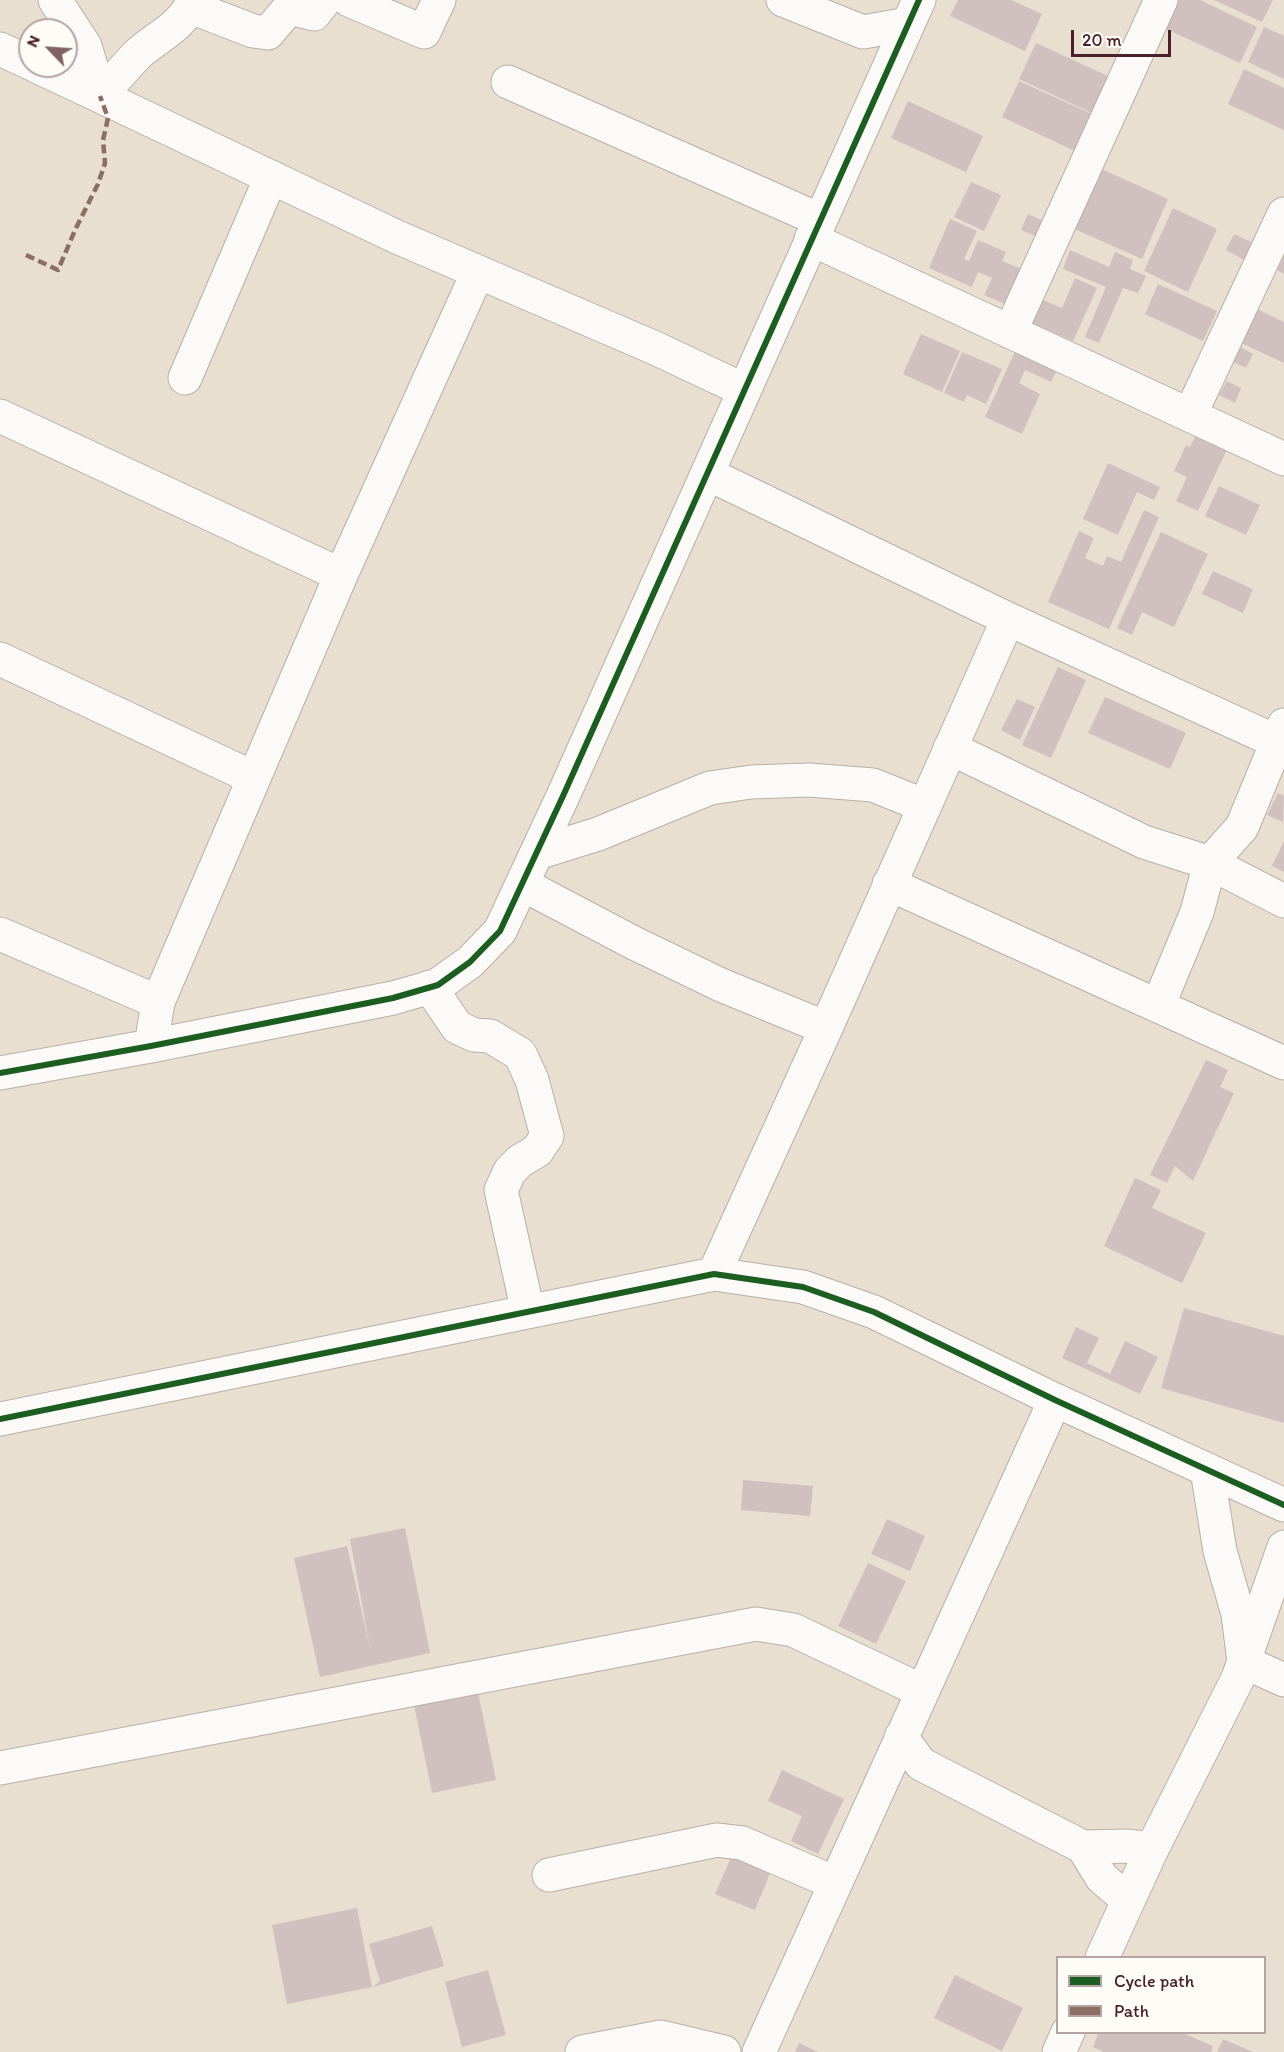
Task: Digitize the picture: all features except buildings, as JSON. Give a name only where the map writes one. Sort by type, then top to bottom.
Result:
[{"type":"street","points":[[55,0],[85,46],[100,96]]},
{"type":"street","points":[[100,96],[139,53],[187,15],[193,3],[253,31],[268,33],[289,8],[314,14],[325,0]]},
{"type":"street","points":[[349,0],[424,32],[439,0]]},
{"type":"street","points":[[783,0],[863,32],[914,12]]},
{"type":"street","points":[[1010,332],[1161,0]]},
{"type":"street","points":[[0,1073],[393,998],[438,985],[470,962],[500,931],[708,474],[914,12]]},
{"type":"street","points":[[0,49],[18,57]]},
{"type":"street","points":[[62,78],[397,237],[655,348],[744,390]]},
{"type":"street","points":[[508,82],[815,230],[1010,332],[1284,459]]},
{"type":"street","points":[[185,378],[272,177]]},
{"type":"street","points":[[1190,415],[1284,214]]},
{"type":"street","points":[[151,1046],[158,1002],[341,575],[478,272]]},
{"type":"street","points":[[0,416],[341,575]]},
{"type":"street","points":[[708,474],[1008,619],[1282,738],[1242,827],[1210,863],[1197,912],[1158,1006]]},
{"type":"street","points":[[714,1274],[1008,619]]},
{"type":"street","points":[[0,659],[254,778]]},
{"type":"street","points":[[950,748],[1144,842],[1210,863],[1284,901]]},
{"type":"street","points":[[537,853],[598,834],[710,788],[751,782],[809,780],[873,785],[925,806]]},
{"type":"street","points":[[522,884],[634,943],[721,985],[826,1028]]},
{"type":"street","points":[[890,884],[1284,1063]]},
{"type":"street","points":[[0,934],[158,1002]]},
{"type":"street","points":[[430,987],[456,1027],[474,1035],[490,1036],[520,1054],[532,1080],[547,1136],[537,1151],[520,1161],[510,1171],[501,1190],[528,1312]]},
{"type":"street","points":[[0,1419],[714,1274],[803,1287],[874,1312],[1055,1400],[1284,1505]]},
{"type":"street","points":[[759,2052],[1055,1400]]},
{"type":"street","points":[[1207,1470],[1220,1551],[1238,1614],[1244,1662]]},
{"type":"street","points":[[1103,1956],[1152,1849],[1238,1678],[1284,1546]]},
{"type":"street","points":[[0,1768],[756,1624],[793,1630],[922,1691]]},
{"type":"street","points":[[1244,1662],[1284,1680]]},
{"type":"street","points":[[901,1737],[921,1764],[1083,1847],[1129,1846],[1152,1849]]},
{"type":"street","points":[[549,1875],[717,1840],[742,1843],[835,1883]]},
{"type":"street","points":[[1083,1847],[1102,1878],[1128,1900]]},
{"type":"street","points":[[1059,2052],[1067,2034]]},
{"type":"street","points":[[596,2051],[661,2037],[724,2052]]},
{"type":"marked path","points":[[26,255],[58,270],[98,184],[105,163],[103,140],[108,118],[100,96]]},
{"type":"cycle path","points":[[0,1073],[393,998],[438,985],[470,962],[500,931],[563,796],[919,0]]},
{"type":"cycle path","points":[[0,1419],[714,1274],[803,1287],[874,1312],[1055,1400],[1284,1505]]}]
